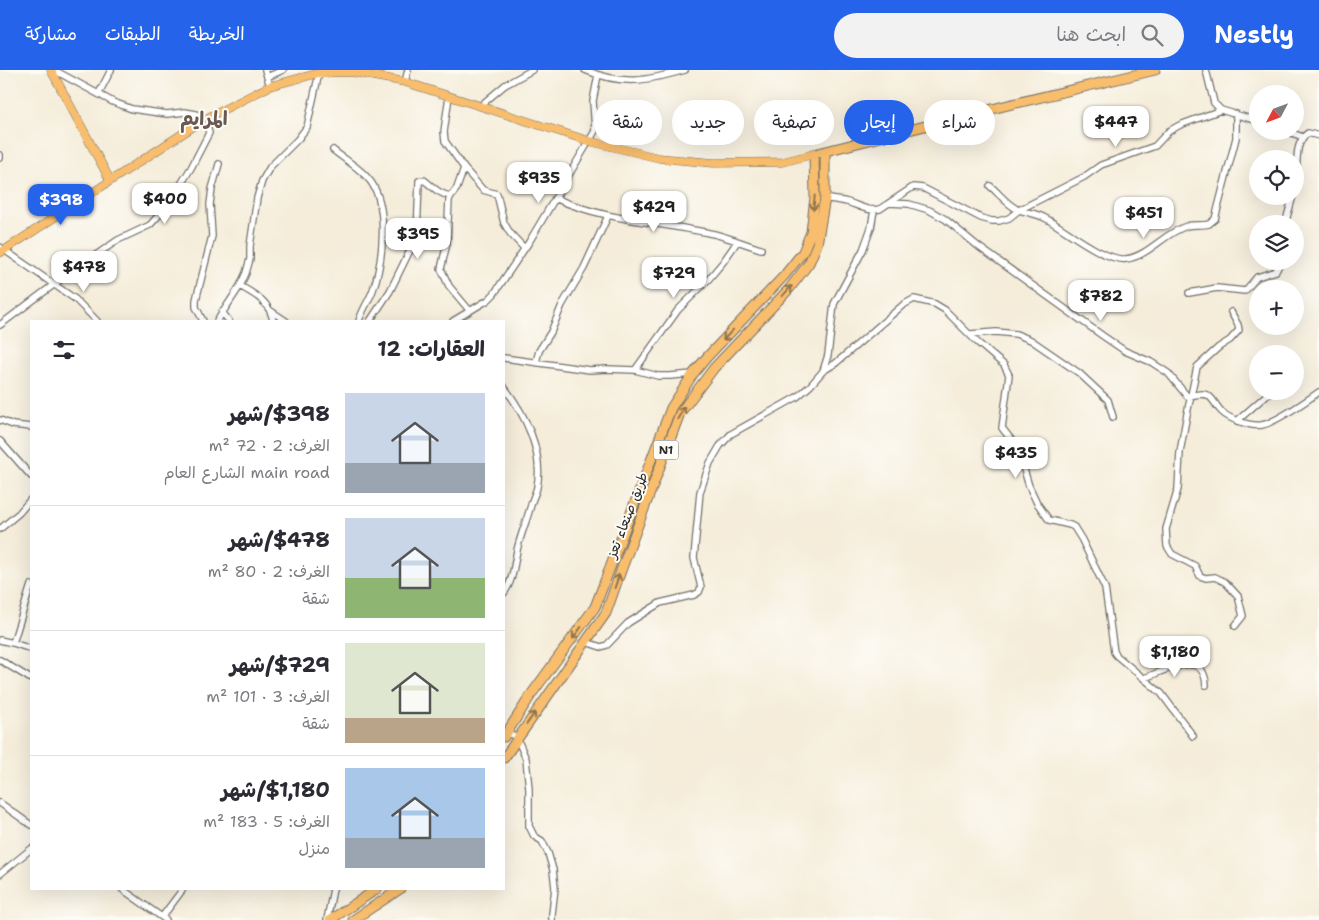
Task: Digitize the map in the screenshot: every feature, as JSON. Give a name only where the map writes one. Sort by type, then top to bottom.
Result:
[{"type":"highway","points":[[814,154],[1155,70]]},
{"type":"highway","name":"طريق صنعاء تعز","points":[[505,756],[606,613],[680,414],[702,382],[790,288],[809,263],[817,244],[826,198],[826,152]]},
{"type":"highway","name":"طريق صنعاء تعز","points":[[505,733],[595,607],[671,408],[693,374],[784,276],[803,252],[811,232],[815,197],[814,154]]},
{"type":"highway","points":[[693,374],[702,382]]},
{"type":"highway","points":[[329,920],[375,890]]},
{"type":"highway","points":[[353,920],[398,890]]},
{"type":"main road","points":[[52,70],[110,180]]},
{"type":"main road","points":[[2,250],[205,119],[270,86],[320,73],[352,72],[405,82],[589,141],[659,158],[714,163],[782,162],[814,154]]},
{"type":"street","points":[[0,325],[118,240],[150,226],[168,205],[192,168],[209,132],[205,119],[196,114],[185,112],[167,114],[132,108],[113,102],[100,93],[52,70]]},
{"type":"street","points":[[100,93],[111,70]]},
{"type":"street","points":[[265,70],[270,86]]},
{"type":"street","points":[[267,77],[283,70]]},
{"type":"street","points":[[405,82],[408,70]]},
{"type":"street","points":[[480,106],[505,85],[532,70]]},
{"type":"street","points":[[585,70],[619,80],[648,80],[685,70]]},
{"type":"street","points":[[1206,70],[1214,103],[1221,110],[1249,118]]},
{"type":"street","points":[[218,320],[240,286],[250,259],[253,225],[262,180],[270,167],[298,139],[307,127],[320,73]]},
{"type":"street","points":[[455,320],[488,300],[494,294],[589,141],[594,131],[593,101],[598,75]]},
{"type":"street","points":[[449,96],[443,135],[448,147],[483,190],[497,194],[504,223],[510,233],[524,248]]},
{"type":"street","points":[[826,198],[848,202],[867,210],[874,210],[889,203],[913,187],[932,192],[966,211],[992,222],[1008,218],[1019,210],[1084,177],[1101,165],[1155,146],[1169,131],[1221,110]]},
{"type":"street","points":[[990,186],[1008,203],[1019,210],[1032,212],[1044,218],[1095,249],[1115,258],[1126,259],[1139,254],[1187,225],[1209,224],[1215,219],[1236,138],[1236,114]]},
{"type":"street","points":[[1304,136],[1308,133],[1319,136]]},
{"type":"street","points":[[333,150],[357,167],[370,181],[378,194],[382,211],[380,265],[373,289],[359,320]]},
{"type":"street","points":[[202,320],[196,307],[196,300],[212,236],[210,204],[219,164]]},
{"type":"street","points":[[464,168],[457,188],[449,200],[447,243],[441,269],[449,286],[470,310]]},
{"type":"street","points":[[371,320],[390,291],[417,236],[419,181],[424,180],[437,191],[446,196],[451,196]]},
{"type":"street","points":[[555,198],[573,206],[608,216],[713,233],[761,249]]},
{"type":"street","points":[[889,203],[909,204],[929,210],[944,219],[1103,336],[1125,351],[1151,362],[1168,373],[1187,396],[1204,394],[1210,396],[1221,412],[1237,421],[1251,425],[1262,425],[1300,405],[1319,392]]},
{"type":"street","points":[[586,642],[601,648],[607,645],[628,624],[642,614],[660,604],[694,595],[698,592],[701,587],[694,558],[700,492],[715,454],[731,434],[797,397],[810,386],[823,370],[828,356],[834,304],[863,250],[871,228],[874,210]]},
{"type":"street","points":[[536,362],[539,351],[551,332],[562,305],[584,268],[608,216]]},
{"type":"street","points":[[635,370],[678,310],[712,275],[737,242]]},
{"type":"street","points":[[2,250],[55,284],[75,299],[96,320]]},
{"type":"street","points":[[1189,293],[1217,288],[1245,290],[1257,277],[1276,270]]},
{"type":"street","points":[[240,286],[252,293],[285,320]]},
{"type":"street","points":[[823,370],[836,363],[903,305],[914,299],[935,304],[945,310],[1004,365],[1009,375],[1002,428],[1017,447],[1029,486],[1037,503],[1049,520],[1070,525],[1082,540],[1105,588],[1114,652],[1171,705],[1193,736]]},
{"type":"street","points":[[272,311],[273,320]]},
{"type":"street","points":[[222,312],[228,320]]},
{"type":"street","points":[[1231,312],[1239,330],[1198,367],[1180,452],[1178,489],[1166,529],[1166,546],[1172,554],[1195,566],[1200,576],[1220,578],[1238,596],[1243,616],[1235,626]]},
{"type":"street","points":[[970,334],[996,332],[1016,334],[1031,340],[1079,373],[1108,400],[1113,417]]},
{"type":"street","points":[[505,358],[590,370],[635,370],[664,376],[693,374]]},
{"type":"street","points":[[505,389],[521,413],[534,441],[538,475],[537,489],[518,547],[509,587],[505,592]]},
{"type":"street","points":[[1237,421],[1262,400]]},
{"type":"street","points":[[0,420],[30,427]]},
{"type":"street","points":[[0,441],[30,475]]},
{"type":"street","points":[[0,529],[19,513],[30,500]]},
{"type":"street","points":[[13,642],[30,588]]},
{"type":"street","points":[[0,640],[13,642],[30,649]]},
{"type":"street","points":[[0,660],[30,678]]},
{"type":"street","points":[[1144,678],[1181,664],[1192,664],[1206,674],[1206,685]]},
{"type":"street","points":[[505,733],[517,738],[526,759],[529,790],[529,826],[534,836],[542,841],[553,870],[555,888],[552,920]]},
{"type":"street","points":[[0,803],[30,824]]},
{"type":"street","points":[[0,815],[6,809]]},
{"type":"street","points":[[0,874],[30,850]]},
{"type":"street","points":[[123,890],[164,918],[182,890]]},
{"type":"street","points":[[329,920],[333,890]]},
{"type":"district","name":"المرايم","points":[[204,118]]}]
